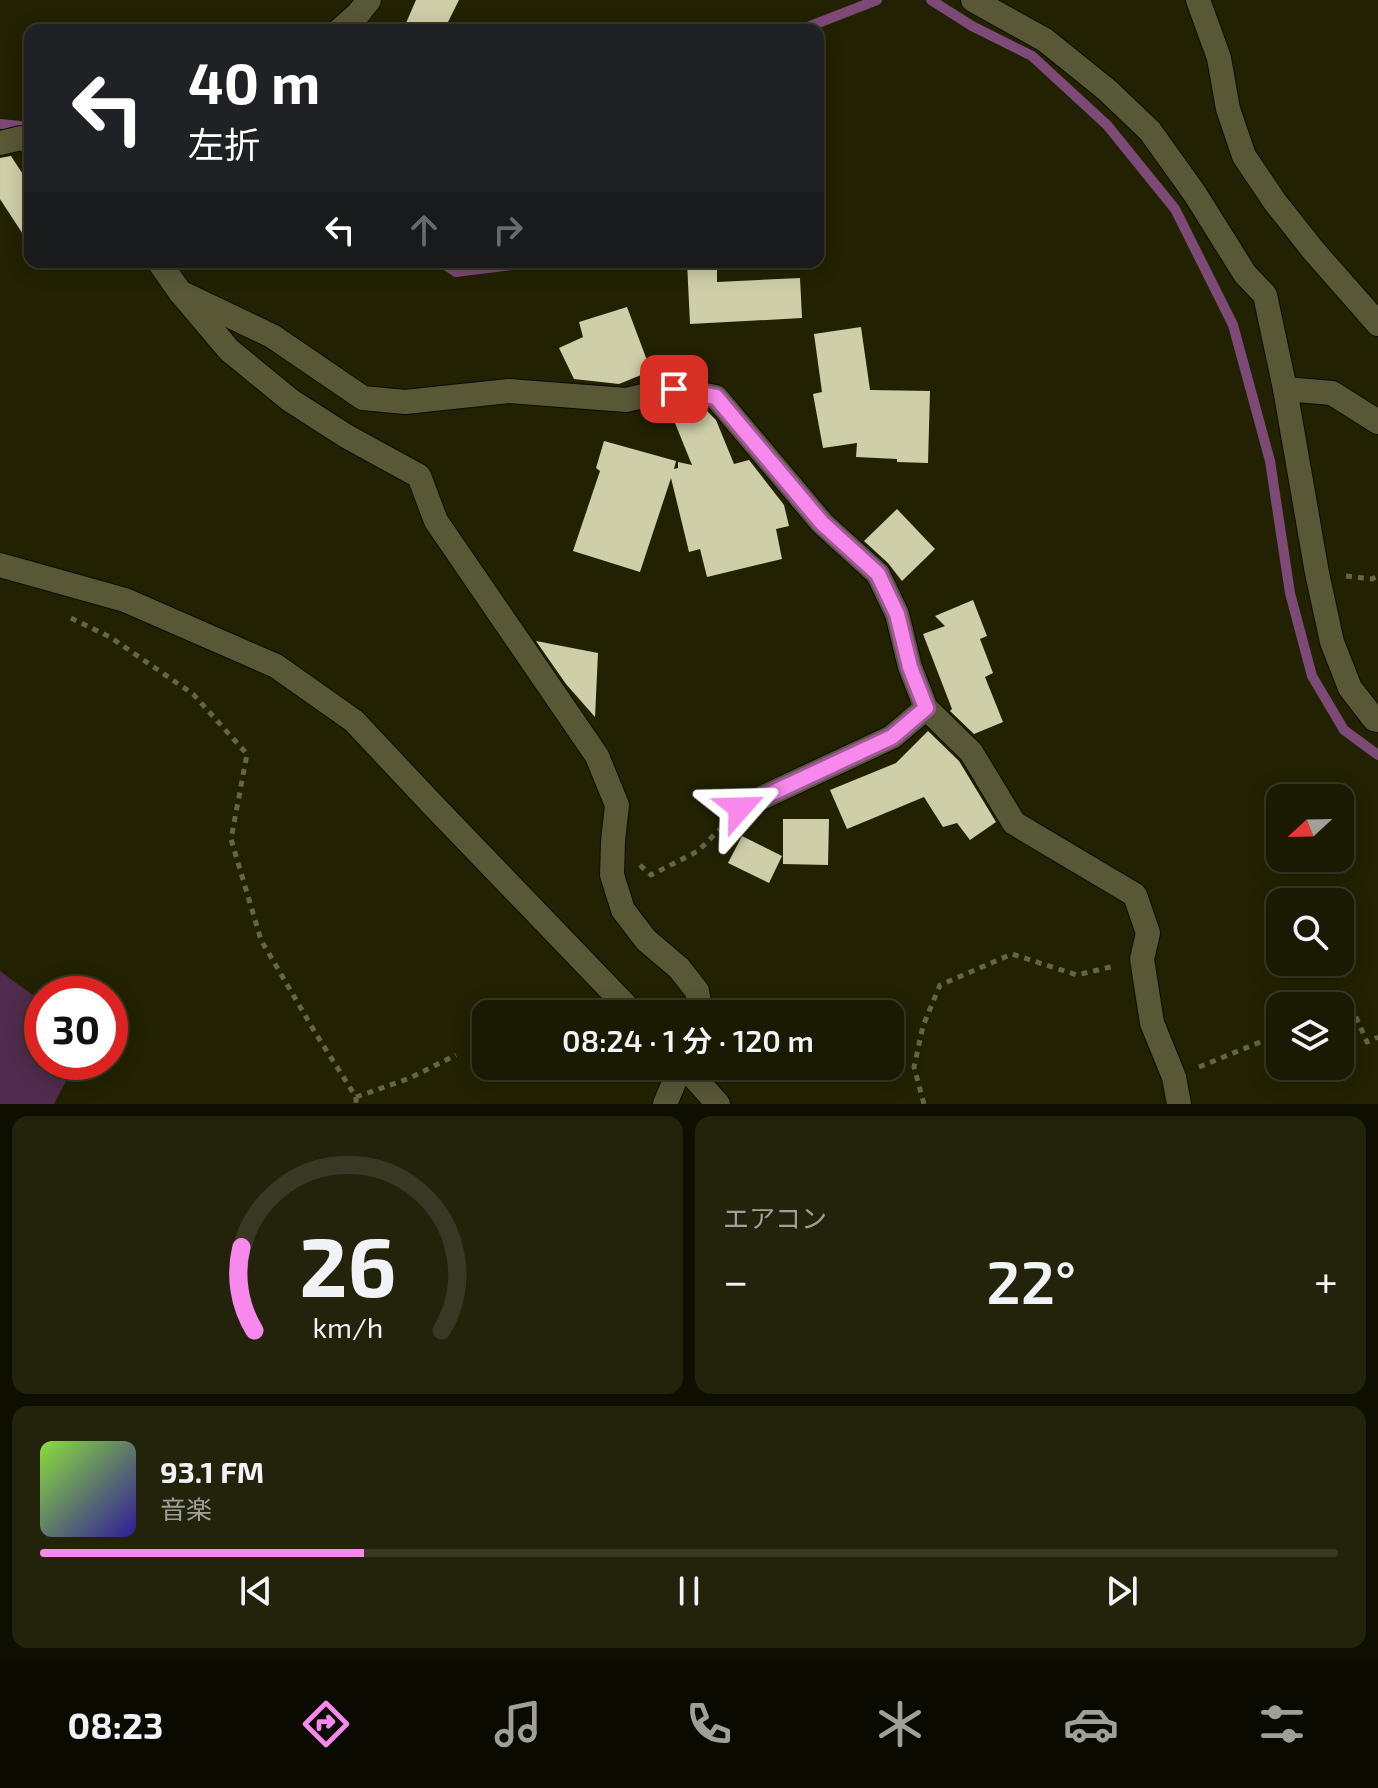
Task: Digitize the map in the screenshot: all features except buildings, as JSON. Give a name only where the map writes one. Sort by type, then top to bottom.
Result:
[{"type":"street","points":[[347,24],[369,0]]},
{"type":"street","points":[[973,0],[1045,40],[1107,90],[1150,131],[1195,194],[1245,274],[1265,295],[1332,642],[1350,688],[1378,720]]},
{"type":"street","points":[[1198,0],[1219,58],[1228,109],[1244,156],[1275,202],[1378,324]]},
{"type":"street","points":[[0,143],[24,139]]},
{"type":"street","points":[[163,268],[229,350],[290,400],[346,436],[419,476],[436,521],[597,756],[617,805],[612,875],[623,910],[646,940],[679,968],[697,991],[699,1000]]},
{"type":"street","points":[[180,292],[272,336],[363,398],[405,402],[509,391],[626,400],[674,389],[716,397],[822,523],[878,574],[897,614],[910,667],[926,708],[971,752],[1014,823],[1135,895],[1148,933],[1142,959],[1152,1023],[1174,1077],[1179,1104]]},
{"type":"street","points":[[1285,389],[1332,393],[1378,422]]},
{"type":"street","points":[[0,565],[125,600],[276,666],[354,721],[621,1000]]},
{"type":"street","points":[[740,808],[892,737],[926,708]]},
{"type":"street","points":[[665,1104],[676,1080]]},
{"type":"street","points":[[695,1080],[718,1104]]},
{"type":"path","points":[[65,615],[110,637],[193,694],[247,754],[231,839],[261,940],[356,1101],[456,1055]]},
{"type":"path","points":[[613,841],[651,875],[698,851],[740,808]]},
{"type":"path","points":[[924,1104],[914,1067],[923,1026],[940,985],[1012,954],[1077,975],[1142,959]]},
{"type":"path","points":[[1354,1013],[1367,1042],[1378,1037]]},
{"type":"path","points":[[1174,1077],[1266,1040]]},
{"type":"shaded area","points":[[0,971],[24,989],[24,1080],[66,1080],[54,1104],[0,1104]]},
{"type":"waterway","points":[[815,24],[877,0]]},
{"type":"waterway","points":[[931,0],[972,26],[1032,56],[1107,125],[1175,209],[1233,325],[1270,461],[1290,593],[1312,676],[1344,730],[1378,755]]},
{"type":"waterway","points":[[0,124],[24,126]]},
{"type":"waterway","points":[[450,268],[456,272],[487,268]]},
{"type":"route","points":[[674,389],[716,397],[822,523],[878,574],[897,614],[910,667],[926,708],[892,737],[740,808]]}]
